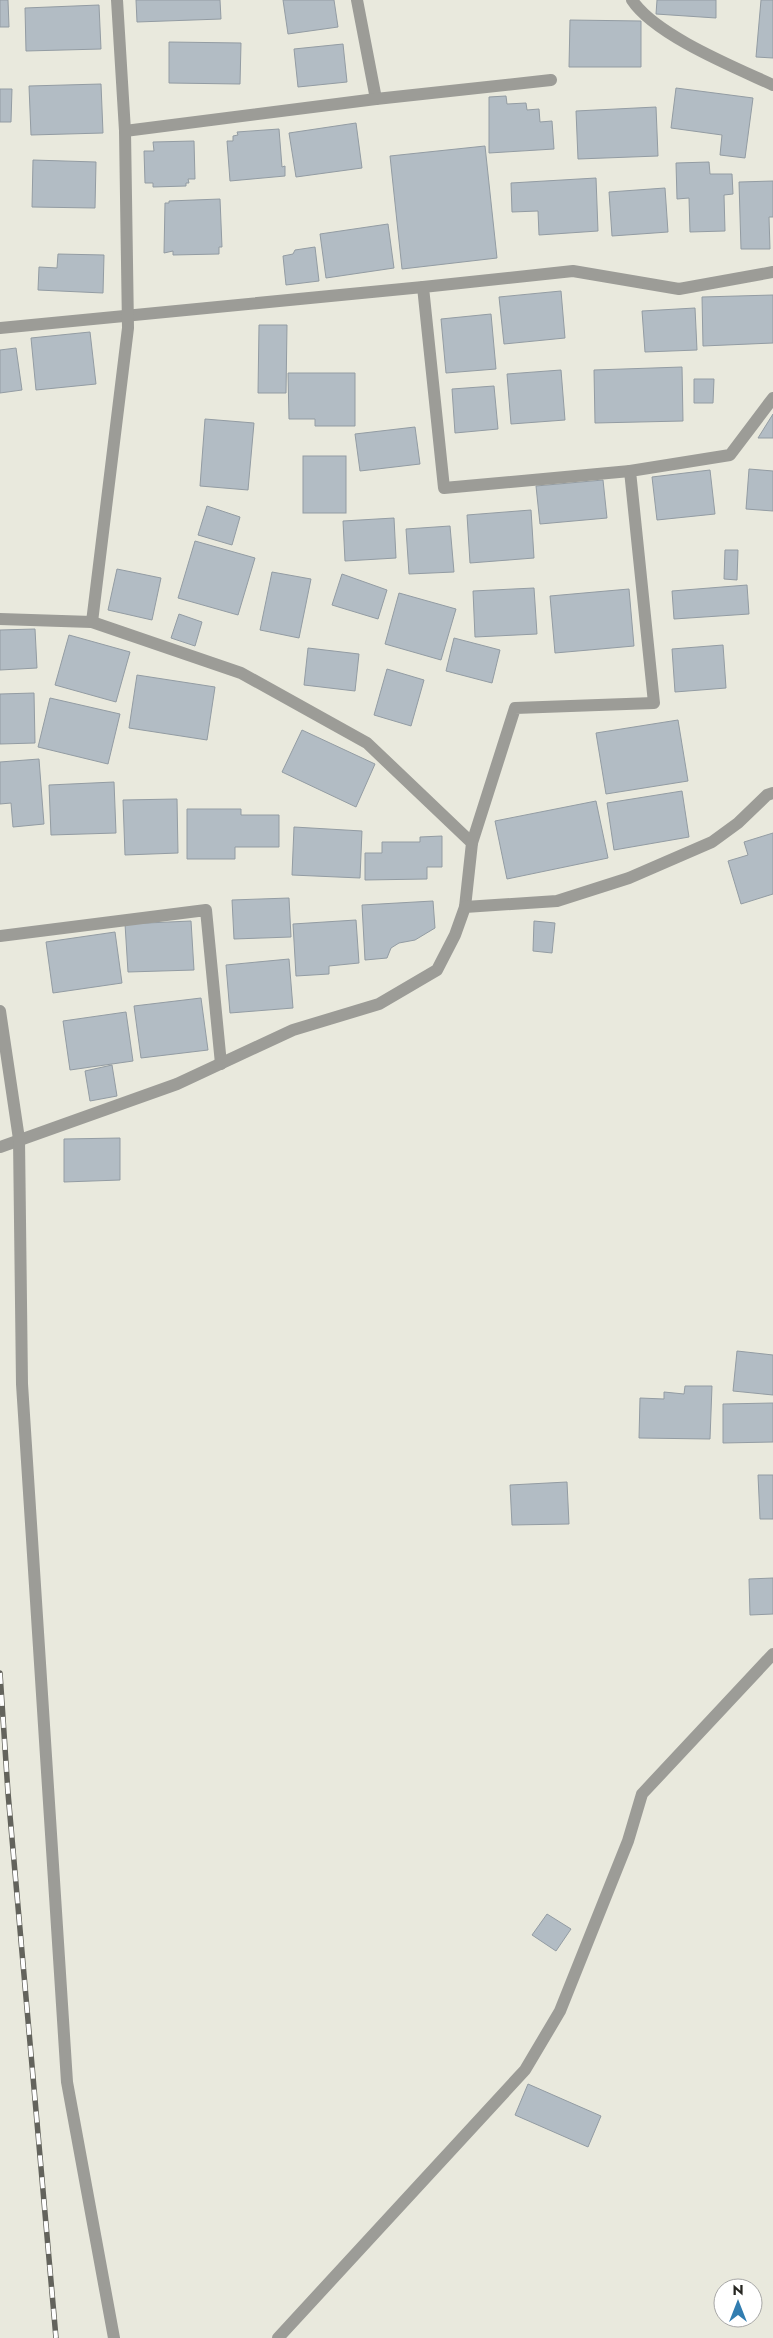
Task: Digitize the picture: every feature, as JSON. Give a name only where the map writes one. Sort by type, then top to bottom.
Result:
[{"type":"street","points":[[92,622],[128,328],[124,131],[117,0]]},
{"type":"street","points":[[357,0],[376,98]]},
{"type":"street","points":[[632,0],[640,12],[696,49],[773,85]]},
{"type":"street","points":[[124,131],[376,98],[551,80]]},
{"type":"street","points":[[0,328],[127,314],[573,272],[679,289],[773,272]]},
{"type":"street","points":[[423,286],[444,488],[630,471],[730,455],[773,398]]},
{"type":"street","points":[[0,1147],[177,1084],[293,1030],[379,1004],[437,970],[455,935],[465,907],[472,843],[515,708],[654,703],[630,471]]},
{"type":"street","points":[[0,620],[92,622],[241,673],[367,743],[472,843]]},
{"type":"street","points":[[465,907],[557,902],[629,878],[712,842],[738,823],[767,795],[773,793]]},
{"type":"street","points":[[0,936],[206,910],[221,1064]]},
{"type":"street","points":[[0,1011],[19,1139],[22,1384],[68,2082],[114,2338]]},
{"type":"street","points":[[278,2338],[525,2070],[560,2011],[628,1841],[642,1794],[773,1654]]},
{"type":"building","points":[[0,0],[8,0],[9,27],[0,27]]},
{"type":"building","points":[[136,0],[220,0],[221,19],[137,22]]},
{"type":"building","points":[[283,0],[334,0],[338,27],[288,34]]},
{"type":"building","points":[[657,0],[716,0],[716,18],[656,14]]},
{"type":"building","points":[[761,0],[773,0],[773,58],[756,57]]},
{"type":"building","points":[[99,5],[101,49],[26,51],[25,8]]},
{"type":"building","points":[[570,20],[641,21],[641,67],[569,67]]},
{"type":"building","points":[[169,42],[241,43],[240,84],[169,83]]},
{"type":"building","points":[[343,44],[347,82],[298,87],[294,49]]},
{"type":"building","points":[[101,84],[103,133],[31,135],[29,86]]},
{"type":"building","points":[[676,88],[753,98],[745,158],[720,155],[722,135],[671,128]]},
{"type":"building","points":[[0,89],[12,89],[11,122],[0,122]]},
{"type":"building","points":[[506,96],[507,104],[526,103],[527,110],[539,109],[540,122],[552,121],[554,149],[489,153],[489,97]]},
{"type":"building","points":[[656,107],[658,156],[578,159],[576,111]]},
{"type":"building","points":[[356,123],[362,168],[296,177],[289,133]]},
{"type":"building","points":[[279,129],[282,167],[285,166],[285,176],[230,181],[227,141],[233,141],[233,136],[238,135],[237,132]]},
{"type":"building","points":[[194,141],[195,179],[188,179],[189,183],[186,183],[186,186],[153,187],[153,183],[145,183],[144,151],[154,151],[153,142]]},
{"type":"building","points":[[485,146],[497,258],[402,269],[390,156]]},
{"type":"building","points":[[33,160],[96,162],[95,208],[32,207]]},
{"type":"building","points":[[709,162],[710,174],[732,174],[733,194],[724,195],[725,231],[690,232],[689,198],[677,199],[676,163]]},
{"type":"building","points":[[596,178],[598,231],[539,235],[538,211],[512,212],[511,183]]},
{"type":"building","points":[[773,181],[773,217],[769,217],[770,249],[741,249],[739,182]]},
{"type":"building","points":[[665,188],[668,232],[612,236],[609,192]]},
{"type":"building","points":[[220,199],[222,247],[219,247],[219,254],[173,255],[173,251],[164,253],[165,203],[169,203],[169,201]]},
{"type":"building","points":[[388,224],[394,268],[326,278],[320,234]]},
{"type":"building","points":[[315,247],[319,281],[286,285],[283,256],[293,254],[295,250]]},
{"type":"building","points":[[58,254],[104,255],[103,293],[38,290],[39,267],[57,268]]},
{"type":"building","points":[[561,291],[565,338],[504,344],[499,297]]},
{"type":"building","points":[[773,295],[773,343],[703,346],[702,297]]},
{"type":"building","points":[[695,308],[697,350],[645,352],[642,311]]},
{"type":"building","points":[[491,314],[496,369],[446,373],[441,319]]},
{"type":"building","points":[[259,325],[287,325],[286,393],[258,393]]},
{"type":"building","points":[[90,332],[96,384],[36,390],[31,338]]},
{"type":"building","points":[[16,348],[22,390],[0,393],[0,350]]},
{"type":"building","points":[[682,367],[683,421],[595,423],[594,370]]},
{"type":"building","points":[[561,370],[565,420],[511,424],[507,374]]},
{"type":"building","points":[[288,373],[355,373],[355,426],[315,426],[315,419],[289,419]]},
{"type":"building","points":[[694,379],[714,379],[713,403],[694,403]]},
{"type":"building","points":[[494,386],[498,429],[455,433],[452,389]]},
{"type":"building","points":[[773,414],[773,438],[758,438]]},
{"type":"building","points":[[205,419],[254,423],[248,490],[200,486]]},
{"type":"building","points":[[415,427],[420,464],[360,471],[355,434]]},
{"type":"building","points":[[303,456],[346,456],[346,513],[303,513]]},
{"type":"building","points":[[749,469],[773,471],[773,511],[746,509]]},
{"type":"building","points":[[710,470],[715,514],[657,520],[652,477]]},
{"type":"building","points":[[603,480],[607,518],[540,524],[536,486]]},
{"type":"building","points":[[207,506],[240,517],[232,545],[198,535]]},
{"type":"building","points":[[531,510],[534,558],[470,563],[467,515]]},
{"type":"building","points":[[394,518],[396,558],[345,561],[343,521]]},
{"type":"building","points":[[450,526],[454,572],[409,574],[406,529]]},
{"type":"building","points":[[195,541],[255,558],[238,615],[178,598]]},
{"type":"building","points":[[725,550],[738,550],[737,580],[724,579]]},
{"type":"building","points":[[117,569],[161,578],[152,620],[108,610]]},
{"type":"building","points":[[272,572],[311,579],[299,638],[260,630]]},
{"type":"building","points":[[342,574],[387,590],[378,619],[332,605]]},
{"type":"building","points":[[747,585],[749,614],[674,619],[672,591]]},
{"type":"building","points":[[534,588],[537,634],[475,637],[473,591]]},
{"type":"building","points":[[629,589],[634,646],[555,653],[550,596]]},
{"type":"building","points":[[399,593],[456,609],[441,660],[385,644]]},
{"type":"building","points":[[179,614],[202,622],[195,646],[171,638]]},
{"type":"building","points":[[35,629],[37,668],[0,670],[0,630]]},
{"type":"building","points":[[69,635],[130,652],[116,702],[55,685]]},
{"type":"building","points":[[454,638],[500,650],[492,683],[446,671]]},
{"type":"building","points":[[723,645],[726,688],[675,692],[672,649]]},
{"type":"building","points":[[308,648],[359,654],[355,691],[304,685]]},
{"type":"building","points":[[387,669],[424,680],[411,726],[374,715]]},
{"type":"building","points":[[137,675],[215,687],[207,740],[129,728]]},
{"type":"building","points":[[34,693],[35,743],[0,744],[0,694]]},
{"type":"building","points":[[50,698],[120,714],[108,764],[38,747]]},
{"type":"building","points":[[678,720],[688,781],[606,794],[596,733]]},
{"type":"building","points":[[302,730],[375,764],[356,807],[282,772]]},
{"type":"building","points":[[39,759],[44,824],[13,827],[11,803],[0,804],[0,762]]},
{"type":"building","points":[[114,782],[116,833],[51,835],[49,785]]},
{"type":"building","points":[[682,791],[689,837],[614,850],[607,803]]},
{"type":"building","points":[[177,799],[178,853],[125,855],[123,800]]},
{"type":"building","points":[[596,801],[608,858],[507,879],[495,821]]},
{"type":"building","points":[[187,809],[241,809],[241,815],[279,815],[279,847],[235,847],[235,859],[187,859]]},
{"type":"building","points":[[294,827],[362,831],[360,878],[292,875]]},
{"type":"building","points":[[773,833],[773,894],[741,904],[728,861],[748,855],[744,842]]},
{"type":"building","points":[[442,836],[442,867],[427,867],[427,879],[365,880],[365,853],[382,853],[382,842],[420,842],[420,837]]},
{"type":"building","points":[[289,898],[291,937],[234,939],[232,900]]},
{"type":"building","points":[[433,901],[435,928],[415,940],[399,943],[391,948],[387,958],[365,960],[362,905]]},
{"type":"building","points":[[356,920],[359,963],[329,966],[329,974],[296,976],[293,924]]},
{"type":"building","points":[[191,921],[194,970],[128,972],[125,924]]},
{"type":"building","points":[[534,921],[555,923],[552,953],[533,951]]},
{"type":"building","points":[[115,932],[122,983],[53,993],[46,942]]},
{"type":"building","points":[[289,959],[293,1008],[230,1013],[226,965]]},
{"type":"building","points":[[201,998],[208,1050],[141,1058],[134,1006]]},
{"type":"building","points":[[126,1012],[133,1061],[70,1070],[63,1021]]},
{"type":"building","points":[[112,1065],[117,1096],[90,1101],[85,1071]]},
{"type":"building","points":[[120,1138],[120,1180],[64,1182],[64,1139]]},
{"type":"building","points":[[737,1351],[773,1355],[773,1395],[733,1391]]},
{"type":"building","points":[[685,1386],[712,1386],[710,1439],[639,1438],[640,1398],[664,1399],[664,1392],[684,1394]]},
{"type":"building","points":[[773,1403],[773,1442],[723,1443],[723,1404]]},
{"type":"building","points":[[758,1475],[773,1475],[773,1519],[760,1519]]},
{"type":"building","points":[[567,1482],[569,1524],[512,1525],[510,1485]]},
{"type":"building","points":[[773,1578],[773,1614],[750,1615],[749,1579]]},
{"type":"building","points":[[547,1914],[571,1929],[556,1951],[532,1935]]},
{"type":"building","points":[[528,2084],[601,2116],[588,2147],[515,2115]]},
{"type":"railway","points":[[0,1673],[8,1793],[56,2338]]}]
